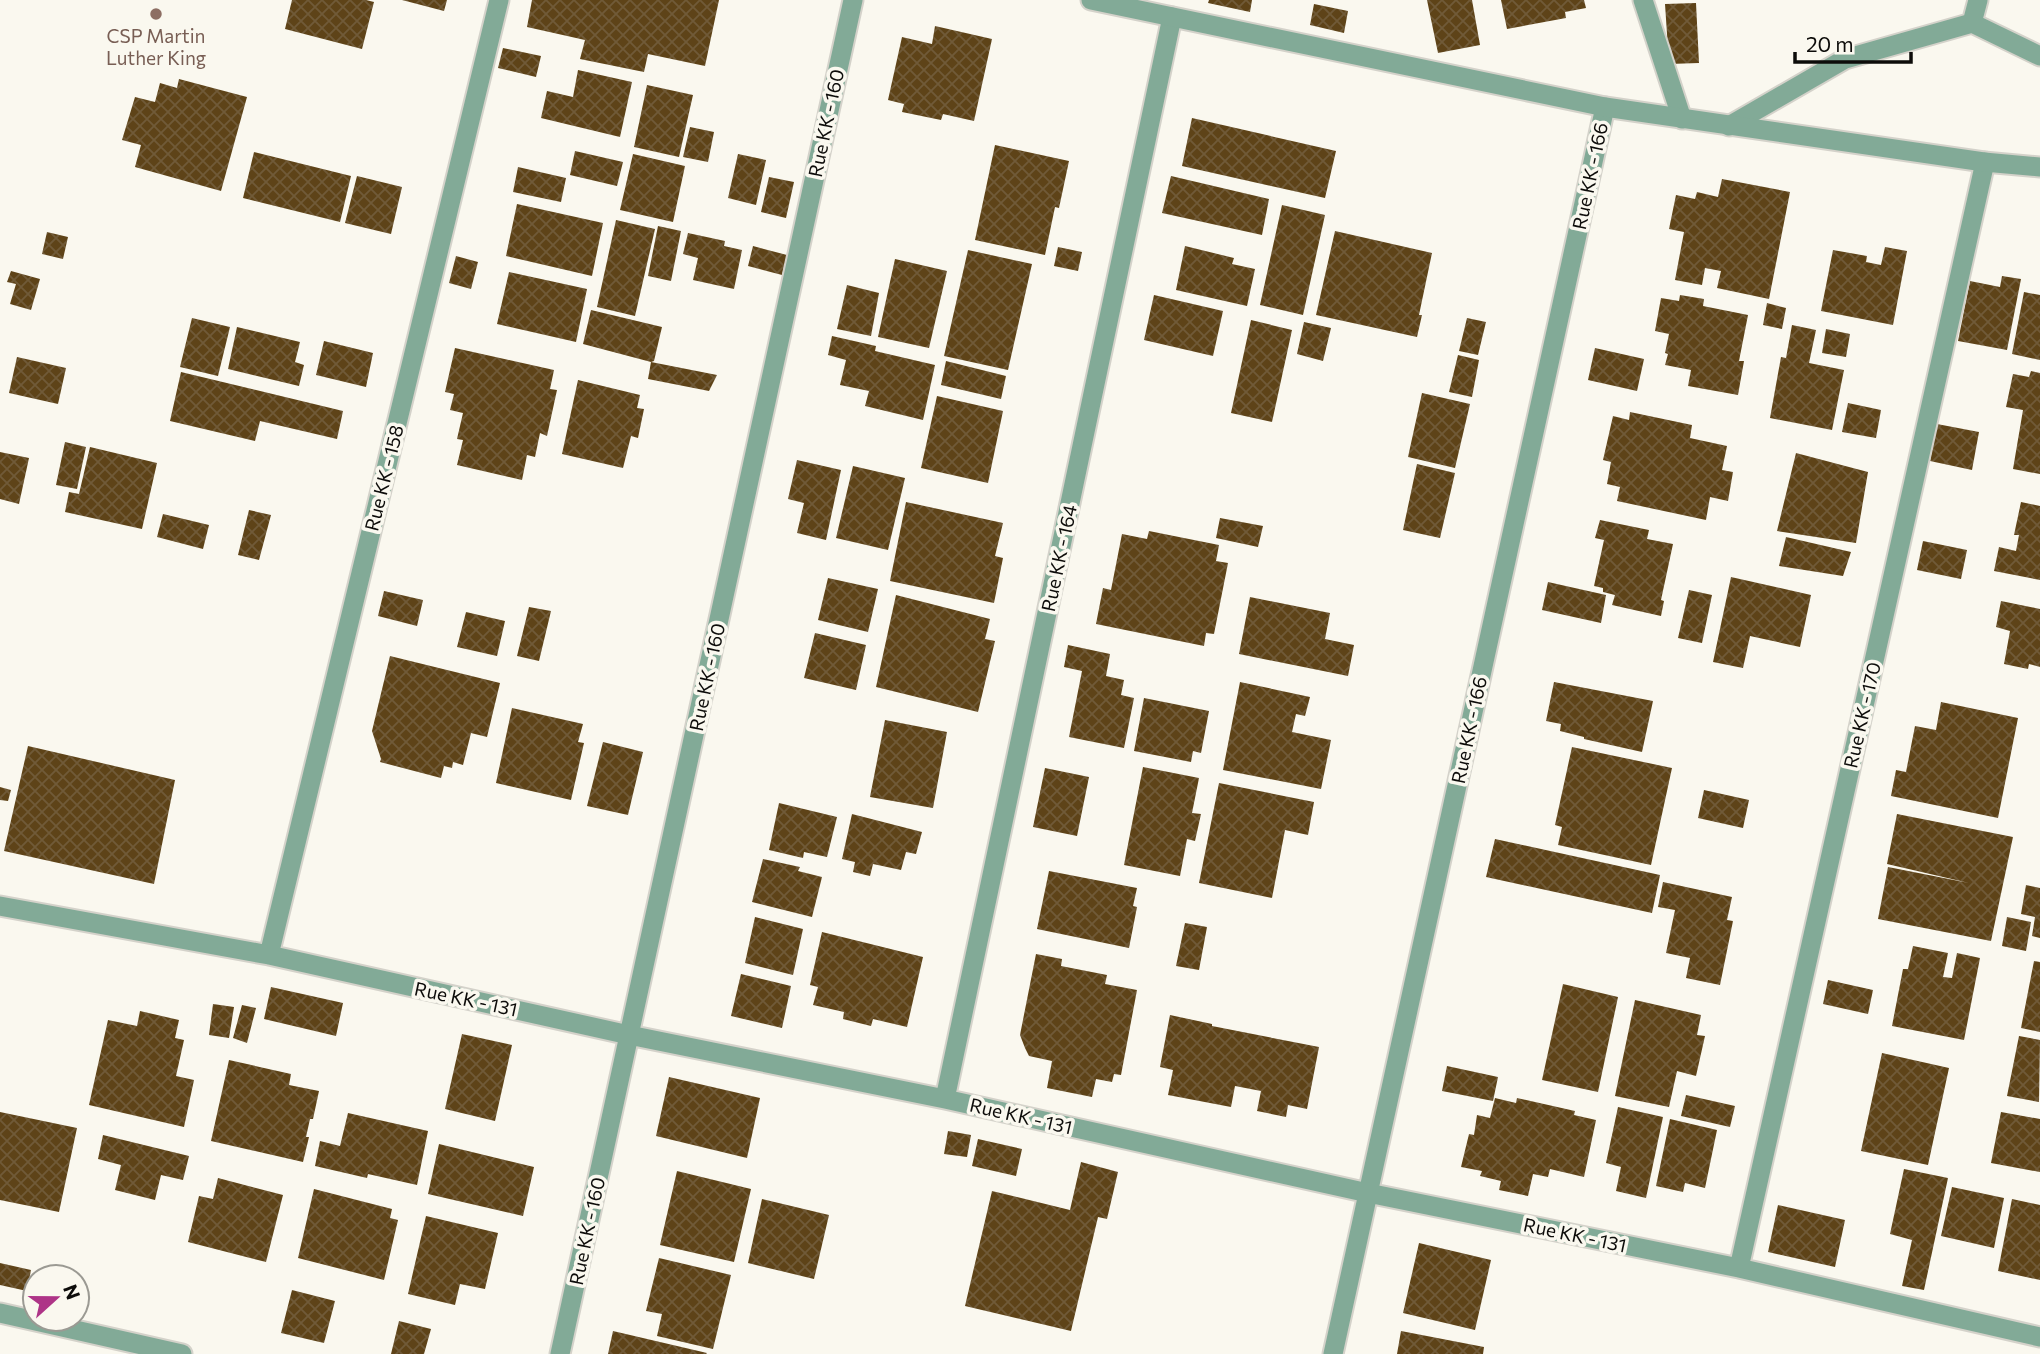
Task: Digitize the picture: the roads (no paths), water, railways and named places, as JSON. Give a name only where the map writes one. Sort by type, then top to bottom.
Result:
[{"type":"street","name":"Rue KK - 158","points":[[269,956],[499,0]]},
{"type":"street","name":"Rue KK - 160","points":[[560,1354],[853,0]]},
{"type":"street","points":[[1091,0],[1605,107],[1985,162],[2040,167]]},
{"type":"street","points":[[1643,0],[1682,119]]},
{"type":"street","points":[[1972,23],[1978,0]]},
{"type":"street","name":"Rue KK - 164","points":[[945,1099],[1172,17]]},
{"type":"street","points":[[1729,126],[1845,59],[1972,23],[2040,56]]},
{"type":"street","name":"Rue KK - 166","points":[[1333,1354],[1605,107]]},
{"type":"street","name":"Rue KK - 170","points":[[1739,1268],[1985,162]]},
{"type":"street","name":"Rue KK - 131","points":[[0,906],[269,956],[629,1035],[945,1099],[1368,1193],[1739,1268],[2040,1337]]},
{"type":"street","points":[[0,1313],[182,1354]]},
{"type":"place","name":"CSP Martin Luther King","points":[[156,14]]}]
